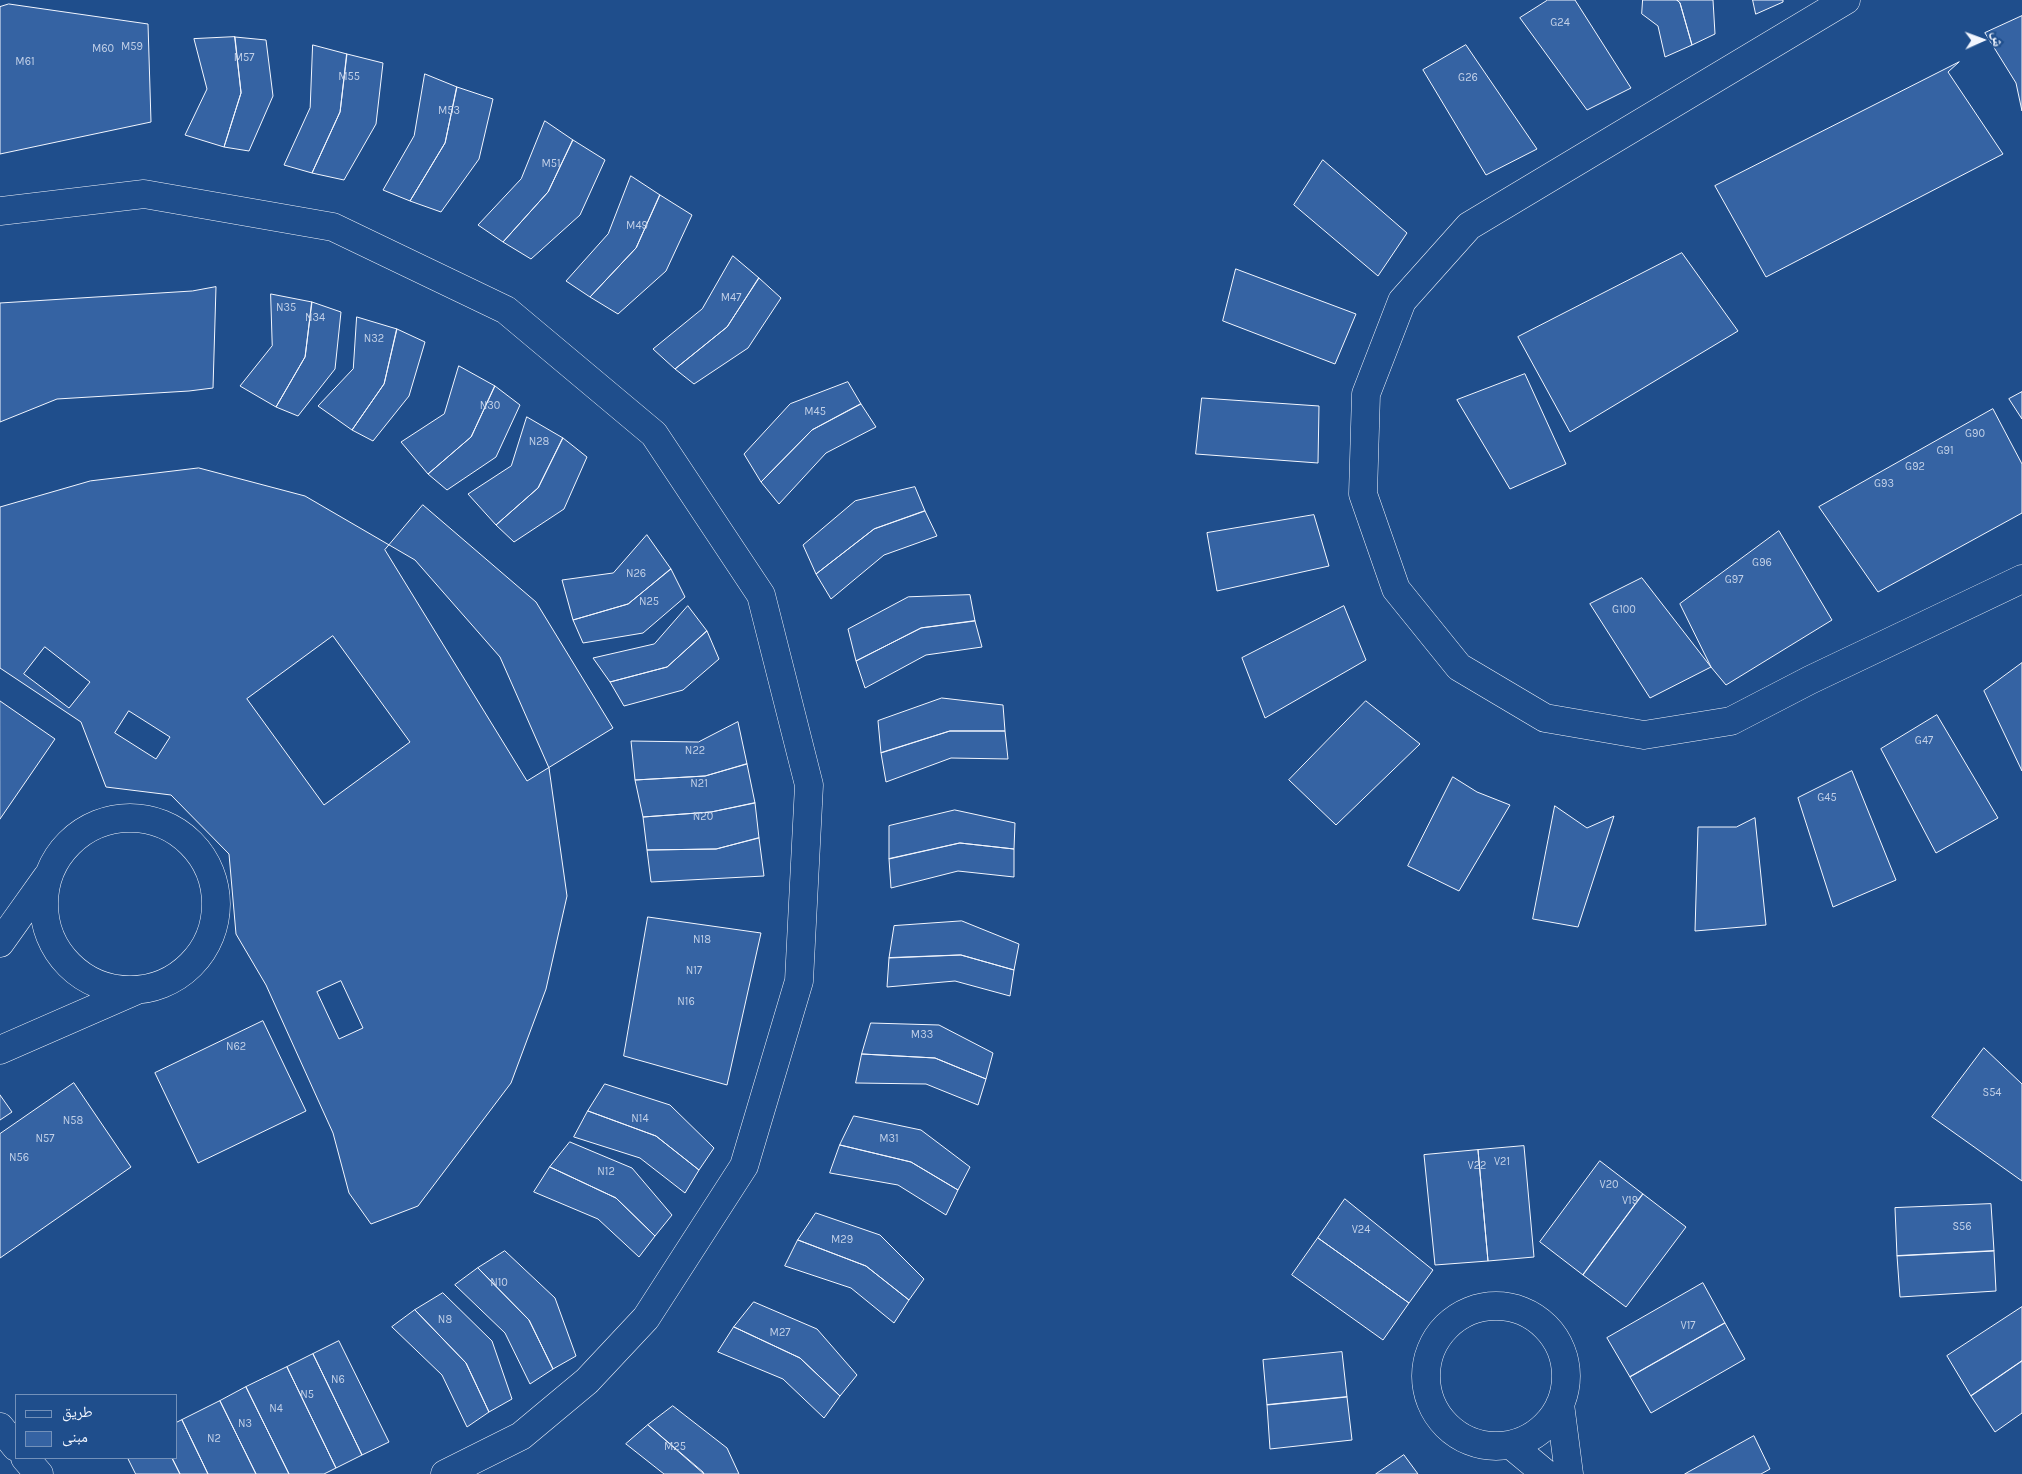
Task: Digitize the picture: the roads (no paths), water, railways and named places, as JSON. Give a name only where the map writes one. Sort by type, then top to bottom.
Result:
[{"type":"street","points":[[1846,0],[1469,226],[1402,301],[1366,394],[1363,494],[1396,590],[1459,667],[1545,718],[1644,735],[1731,721],[1810,680],[2022,579]]},
{"type":"street","points":[[0,211],[144,194],[333,227],[506,310],[654,434],[761,596],[809,786],[799,981],[744,1166],[646,1318],[587,1381],[521,1436],[445,1474]]},
{"type":"street","points":[[0,943],[50,873],[60,854],[75,838],[93,826],[114,819],[135,817],[157,821],[176,830],[193,844],[206,862],[214,883],[217,904],[214,926],[206,946],[193,964],[176,978],[156,987],[135,991],[0,1050]]},
{"type":"street","points":[[50,873],[44,894],[45,916],[50,936],[60,955],[75,971],[94,982],[114,989],[135,991]]},
{"type":"street","points":[[1504,1306],[1525,1311],[1543,1323],[1557,1340],[1565,1361],[1566,1383],[1560,1404],[1548,1423],[1532,1437],[1511,1445],[1489,1446],[1468,1440],[1449,1428],[1436,1411],[1428,1390],[1426,1369],[1432,1347],[1444,1328],[1461,1314],[1482,1307],[1504,1306]]},
{"type":"street","points":[[1560,1404],[1569,1474]]},
{"type":"street","points":[[0,1427],[15,1446]]},
{"type":"street","points":[[1511,1445],[1546,1474]]},
{"type":"street","points":[[26,1459],[39,1474]]}]
